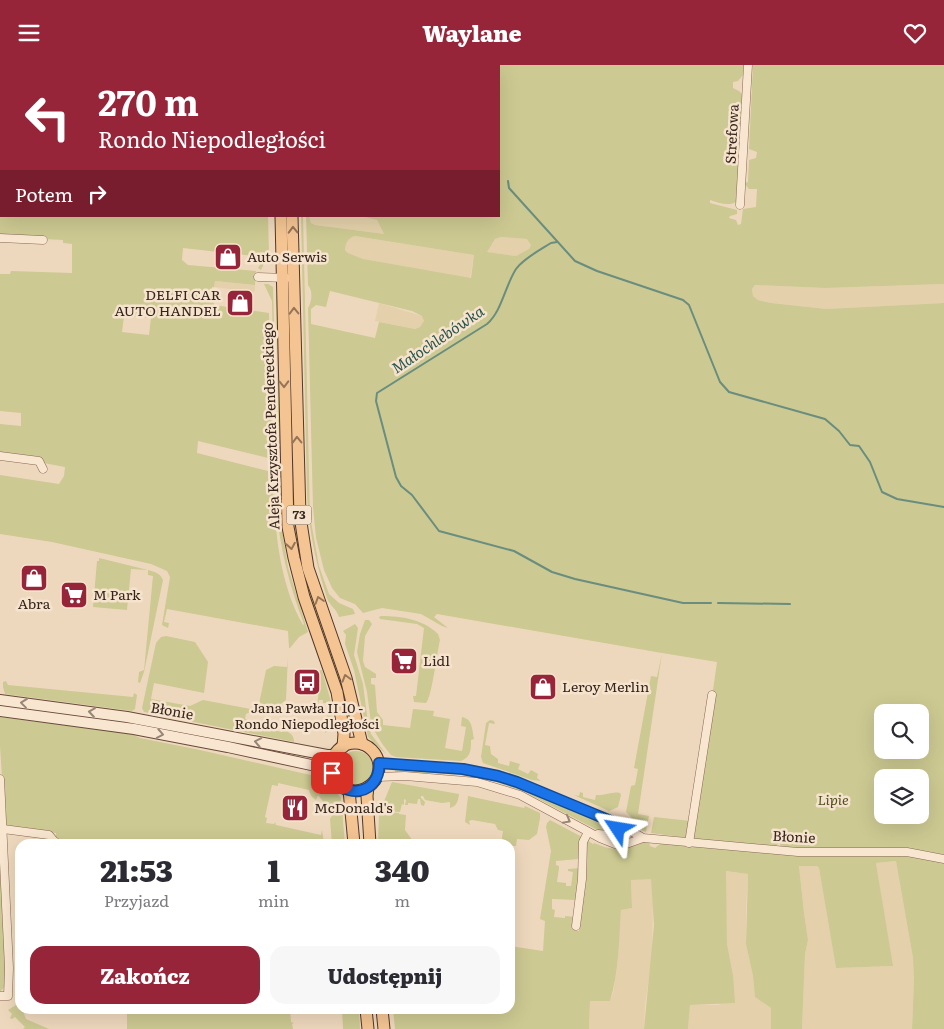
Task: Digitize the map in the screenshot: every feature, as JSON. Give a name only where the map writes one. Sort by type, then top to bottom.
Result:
[{"type":"main road","name":"Aleja Krzysztofa Pendereckiego","points":[[281,217],[288,278],[300,516],[303,538],[308,567],[346,678],[362,744]]},
{"type":"main road","name":"Aleja Krzysztofa Pendereckiego","points":[[292,217],[288,278],[288,527],[304,598],[337,692],[344,734],[340,750]]},
{"type":"main road","name":"Błonie","points":[[0,700],[120,716],[327,755],[333,755],[340,750]]},
{"type":"main road","name":"Błonie","points":[[0,711],[134,729],[325,768],[332,773]]},
{"type":"main road","points":[[340,750],[348,745],[362,744]]},
{"type":"main road","name":"73","points":[[362,744],[374,754],[379,763]]},
{"type":"main road","name":"73","points":[[332,773],[332,762],[340,750]]},
{"type":"main road","points":[[332,773],[338,784],[349,790],[361,791],[378,777],[379,763]]},
{"type":"main road","points":[[368,787],[370,839]]},
{"type":"main road","points":[[349,790],[354,839]]},
{"type":"main road","points":[[366,1014],[368,1029]]},
{"type":"main road","points":[[382,1014],[384,1029]]},
{"type":"street","name":"Strefowa","points":[[740,205],[748,65]]},
{"type":"street","points":[[0,239],[43,240]]},
{"type":"street","points":[[258,277],[288,278]]},
{"type":"street","points":[[0,456],[39,461],[43,469]]},
{"type":"street","points":[[690,843],[712,695]]},
{"type":"street","name":"Błonie","points":[[379,763],[463,769],[498,776],[618,824],[643,837],[798,852],[907,852],[944,859]]},
{"type":"street","name":"Błonie","points":[[378,777],[439,778],[487,785],[520,795],[611,842],[619,844],[629,843],[643,837]]},
{"type":"street","points":[[0,779],[8,938],[4,996]]},
{"type":"street","points":[[576,926],[582,879],[583,842],[588,831],[605,835],[617,833],[618,824]]},
{"type":"street","points":[[3,829],[49,835],[52,839]]},
{"type":"shaded area","points":[[309,217],[365,217],[377,220],[384,234],[315,225],[311,223]]},
{"type":"shaded area","points":[[355,236],[474,255],[470,279],[363,259],[345,250],[346,243]]},
{"type":"shaded area","points":[[501,237],[528,239],[531,245],[529,249],[516,256],[486,252],[495,239]]},
{"type":"shaded area","points":[[215,281],[255,285],[255,291],[214,287]]},
{"type":"shaded area","points":[[944,284],[944,303],[826,309],[758,300],[753,296],[752,289],[755,285],[825,288]]},
{"type":"shaded area","points":[[379,303],[422,316],[424,321],[420,327],[415,329],[375,321]]},
{"type":"shaded area","points":[[896,861],[913,958],[912,1029],[802,1029],[805,954],[808,940],[799,866],[817,866],[819,868],[836,968],[892,966],[876,863]]},
{"type":"shaded area","points":[[725,871],[748,874],[746,944],[753,976],[755,997],[771,1008],[771,1029],[688,1029],[690,1005],[719,1005],[733,975],[727,944]]},
{"type":"shaded area","points":[[651,879],[653,898],[652,957],[645,1005],[644,1029],[589,1029],[590,1000],[610,1001],[613,993],[617,968],[621,910],[632,908],[631,880]]},
{"type":"green space","name":"Lipie","points":[[500,65],[744,65],[743,75],[738,81],[733,82],[733,88],[742,94],[739,148],[730,151],[730,157],[736,159],[739,163],[737,201],[728,204],[710,200],[710,203],[737,210],[737,214],[729,218],[736,220],[738,225],[741,224],[743,209],[756,207],[757,189],[749,189],[744,183],[748,182],[749,160],[756,158],[757,152],[749,149],[753,65],[944,65],[944,284],[825,288],[755,285],[752,289],[753,296],[758,300],[826,309],[944,303],[944,857],[780,849],[781,829],[779,843],[775,847],[702,843],[692,838],[717,662],[437,614],[434,617],[448,628],[421,614],[382,608],[363,613],[355,604],[340,598],[332,588],[324,570],[316,538],[313,507],[308,308],[311,290],[308,285],[306,217],[309,217],[311,223],[315,225],[384,234],[377,220],[365,217],[500,217]],"holes":[[[355,236],[474,255],[471,278],[363,259],[345,250],[348,241]],[[501,237],[527,239],[531,245],[529,249],[516,256],[487,252],[495,239]],[[330,291],[412,311],[422,316],[424,321],[420,327],[415,329],[379,322],[375,338],[311,324],[311,309],[316,305],[326,307]]]},
{"type":"green space","points":[[0,217],[268,217],[269,253],[261,270],[258,268],[264,258],[254,256],[183,248],[182,260],[188,265],[256,271],[255,285],[215,281],[214,287],[212,287],[214,305],[269,313],[272,455],[271,458],[268,458],[198,441],[197,453],[272,472],[276,531],[283,570],[294,607],[303,625],[286,566],[276,506],[272,301],[264,284],[273,287],[279,510],[288,567],[308,632],[299,637],[290,648],[288,631],[167,609],[164,622],[169,623],[168,628],[162,625],[170,577],[167,571],[151,564],[52,542],[0,534],[0,475],[59,484],[64,476],[65,467],[0,455],[0,424],[21,426],[21,413],[0,411],[0,274],[10,274],[11,271],[72,273],[72,244],[63,243],[63,240],[0,237]],"holes":[[[124,316],[151,318],[149,335],[122,332]]]},
{"type":"green space","points":[[301,217],[303,217],[310,516],[319,566],[329,594],[339,603],[353,609],[355,614],[339,617],[328,600],[316,560],[309,521]]},
{"type":"green space","points":[[276,295],[279,295],[282,482],[310,631],[289,563],[283,529],[279,461]]},
{"type":"green space","points":[[289,349],[293,379],[295,503],[353,723],[346,724],[305,587],[292,523]]},
{"type":"green space","points":[[99,558],[148,570],[131,569],[127,610],[93,607],[97,561],[99,561]]},
{"type":"green space","points":[[148,570],[159,574],[163,580],[144,672],[140,683],[138,682],[139,672],[144,670],[153,576],[148,575]]},
{"type":"green space","points":[[379,617],[411,619],[426,625],[438,634],[440,640],[432,684],[426,703],[414,702],[413,696],[416,696],[424,628],[417,624],[380,619]]},
{"type":"green space","points":[[365,620],[369,620],[372,624],[365,636],[363,661],[365,667],[376,674],[376,678],[371,678],[371,684],[375,685],[377,712],[383,720],[383,725],[410,728],[413,709],[434,711],[433,716],[450,719],[445,748],[462,751],[466,727],[461,726],[462,717],[466,718],[471,725],[474,739],[471,740],[470,753],[467,757],[461,761],[396,757],[391,755],[383,745],[371,723],[367,692],[357,652]]},
{"type":"green space","points":[[355,624],[358,628],[354,655],[363,684],[368,723],[371,734],[386,754],[368,737],[354,670],[345,644],[346,635],[343,631]]},
{"type":"green space","points":[[166,636],[195,642],[208,662],[204,693],[154,683],[151,699],[190,706],[203,700],[262,711],[263,704],[259,704],[266,670],[274,666],[287,667],[288,656],[286,700],[267,714],[248,713],[245,719],[248,720],[247,725],[287,732],[292,735],[294,742],[144,712],[142,708],[156,643],[161,637]]},
{"type":"green space","points":[[662,653],[638,814],[649,816],[646,832],[626,812],[631,786],[635,785],[638,769],[634,768],[651,676],[657,677]]},
{"type":"green space","points":[[322,670],[331,702],[334,726],[325,733],[328,703],[323,703],[323,700],[319,700],[317,709],[320,677],[318,677],[318,671]]},
{"type":"green space","points":[[6,681],[8,685],[133,697],[134,693],[137,695],[135,709],[132,711],[5,694],[3,682]]},
{"type":"green space","points":[[0,717],[132,734],[140,738],[324,778],[341,798],[345,839],[332,839],[330,819],[333,814],[318,795],[316,800],[311,796],[309,790],[278,783],[278,786],[272,785],[265,817],[267,818],[266,823],[274,824],[275,822],[276,825],[321,835],[322,830],[323,839],[56,839],[56,833],[7,826],[5,824]]},
{"type":"green space","points":[[490,720],[494,721],[495,724],[489,723],[485,745],[490,746],[491,754],[498,759],[498,763],[509,766],[510,761],[520,764],[518,769],[528,774],[531,770],[538,774],[537,778],[541,781],[532,780],[483,763],[481,757],[486,723]]},
{"type":"green space","points":[[356,751],[363,752],[368,756],[372,761],[372,775],[368,780],[363,784],[356,785],[349,784],[344,780],[340,775],[339,768],[340,761],[344,756],[349,752]]},
{"type":"green space","points":[[395,768],[467,773],[499,780],[613,826],[611,832],[599,831],[527,793],[488,779],[456,774],[395,772]]},
{"type":"green space","points":[[392,782],[459,794],[458,799],[456,805],[450,808],[450,802],[442,803],[425,800],[421,796],[425,802],[424,806],[421,805],[420,799],[418,799],[417,804],[408,803],[408,805],[405,805],[406,800],[404,799],[404,805],[402,804],[400,812],[380,811]]},
{"type":"green space","points":[[580,792],[583,793],[583,797],[595,800],[596,795],[620,793],[621,795],[618,807],[609,811],[574,795],[579,796]]},
{"type":"green space","points":[[468,796],[524,808],[525,806],[540,813],[537,834],[529,840],[517,839],[516,846],[515,839],[502,839],[503,831],[498,830],[495,824],[472,820],[469,821],[470,825],[465,822]]},
{"type":"green space","points":[[379,812],[406,815],[405,830],[411,839],[378,839]]},
{"type":"green space","points":[[654,817],[691,821],[688,838],[651,833]]},
{"type":"green space","points":[[550,820],[582,837],[579,859],[556,861],[556,865],[559,866],[557,882],[566,883],[566,886],[571,886],[573,872],[568,871],[568,869],[580,868],[576,900],[552,899],[552,909],[555,910],[554,917],[575,917],[575,931],[579,931],[585,839],[593,844],[616,849],[649,842],[650,846],[655,848],[661,843],[907,853],[944,860],[944,1029],[912,1029],[913,958],[896,861],[876,863],[893,966],[836,968],[819,868],[817,866],[799,866],[808,940],[805,954],[802,1029],[771,1029],[771,1008],[755,997],[753,976],[746,944],[748,874],[726,871],[727,944],[733,975],[735,1003],[690,1005],[688,1029],[644,1029],[654,925],[651,879],[631,880],[632,908],[621,910],[617,967],[610,1001],[590,1001],[589,1029],[395,1029],[394,1014],[515,1014],[515,947],[543,951],[545,921],[540,919],[551,851],[546,827]]},
{"type":"green space","points":[[0,838],[7,951],[5,986],[0,992]]},
{"type":"green space","points":[[15,1006],[15,1014],[24,1014],[26,1019],[49,1029],[23,1029],[25,1027],[15,1017],[10,1018],[12,1014],[8,1010]]},
{"type":"green space","points":[[127,1014],[290,1014],[291,1022],[294,1023],[292,1024],[293,1029],[127,1029]]},
{"type":"green space","points":[[342,1014],[359,1014],[360,1029],[343,1029]]},
{"type":"waterway","name":"Małochlebówka","points":[[508,181],[509,188],[575,261],[597,271],[683,300],[689,305],[720,382],[729,392],[825,419],[839,431],[850,445],[859,446],[870,462],[882,492],[897,499],[944,507]]},
{"type":"waterway","name":"Małochlebówka","points":[[557,242],[551,243],[537,251],[519,265],[512,276],[500,305],[487,324],[377,393],[376,401],[396,477],[401,486],[412,495],[439,531],[514,551],[552,572],[575,579],[683,603],[711,603]]},
{"type":"waterway","name":"Małochlebówka","points":[[718,603],[790,604]]},
{"type":"place","name":"Auto Serwis","points":[[228,257]]},
{"type":"place","name":"DELFI CAR AUTO HANDEL","points":[[240,303]]},
{"type":"place","name":"Abra","points":[[34,578]]},
{"type":"place","name":"M Park","points":[[74,595]]},
{"type":"place","name":"Lidl","points":[[404,661]]},
{"type":"place","name":"Jana Pawła II 10 - Rondo Niepodległości","points":[[307,682]]},
{"type":"place","name":"Leroy Merlin","points":[[543,687]]},
{"type":"place","name":"McDonald's","points":[[295,808]]},
{"type":"route","points":[[332,773],[334,779],[343,788],[361,791],[371,785],[378,777],[379,763],[484,772],[517,782],[618,824],[618,829]]}]
